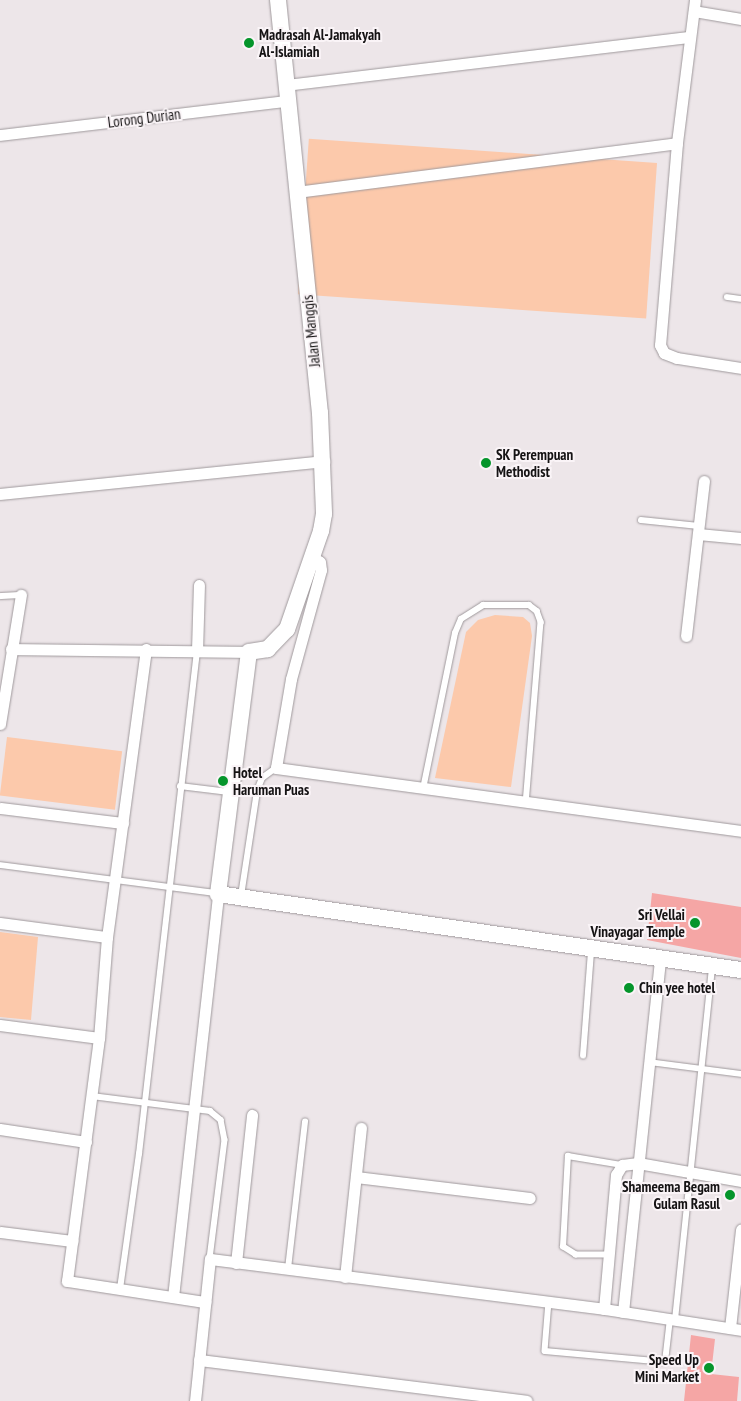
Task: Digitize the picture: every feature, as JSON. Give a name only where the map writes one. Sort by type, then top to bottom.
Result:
[{"type":"street","name":"Jalan Manggis","points":[[249,652],[268,649],[287,629],[312,557],[324,514],[324,460],[278,0]]},
{"type":"street","points":[[741,18],[694,6],[677,143],[660,345],[664,353],[677,358],[741,368]]},
{"type":"street","name":"Lorong Durian","points":[[0,135],[689,37]]},
{"type":"street","points":[[296,192],[677,143]]},
{"type":"street","points":[[0,494],[324,460]]},
{"type":"street","points":[[686,636],[704,482]]},
{"type":"street","points":[[698,530],[741,538]]},
{"type":"street","points":[[312,557],[320,562],[321,570],[291,679],[276,768],[741,831]]},
{"type":"street","points":[[197,651],[199,585]]},
{"type":"street","points":[[0,724],[21,595]]},
{"type":"street","points":[[11,650],[249,652],[218,894],[195,1109],[172,1297]]},
{"type":"street","points":[[146,650],[116,882],[107,937],[99,1038],[67,1281],[205,1302]]},
{"type":"street","points":[[0,808],[123,823]]},
{"type":"street","points":[[218,894],[741,970]]},
{"type":"street","points":[[0,923],[107,937]]},
{"type":"street","points":[[622,1312],[660,959]]},
{"type":"street","points":[[0,1025],[99,1038]]},
{"type":"street","points":[[236,1263],[252,1115]]},
{"type":"street","points":[[345,1277],[361,1128]]},
{"type":"street","points":[[0,1129],[86,1142]]},
{"type":"street","points":[[604,1309],[616,1175],[622,1165],[638,1163],[741,1181]]},
{"type":"street","points":[[356,1177],[530,1198]]},
{"type":"street","points":[[195,1401],[210,1259],[604,1309],[736,1329],[741,1230]]},
{"type":"street","points":[[0,1232],[72,1241]]},
{"type":"street","points":[[199,1360],[526,1401]]},
{"type":"lane","points":[[727,297],[741,299]]},
{"type":"lane","points":[[641,520],[698,530]]},
{"type":"lane","points":[[0,596],[21,595]]},
{"type":"lane","points":[[423,789],[455,633],[461,619],[483,605],[529,605],[537,611],[541,622],[526,803]]},
{"type":"lane","points":[[120,1289],[145,1103],[168,888],[197,651]]},
{"type":"lane","points":[[241,897],[257,791],[262,778],[276,768]]},
{"type":"lane","points":[[180,786],[231,793]]},
{"type":"lane","points":[[0,865],[116,882],[218,894]]},
{"type":"lane","points":[[583,1056],[591,949]]},
{"type":"lane","points":[[549,1302],[545,1351],[665,1362],[693,1172],[712,966]]},
{"type":"lane","points":[[649,1062],[741,1074]]},
{"type":"lane","points":[[92,1096],[195,1109],[216,1114],[225,1128],[210,1259]]},
{"type":"lane","points":[[288,1270],[305,1122]]},
{"type":"lane","points":[[609,1255],[576,1255],[563,1247],[568,1156],[622,1165]]},
{"type":"shaded area","points":[[309,139],[657,163],[646,319],[298,294]]},
{"type":"shaded area","points":[[495,615],[523,617],[530,623],[532,636],[511,787],[435,778],[466,632],[478,620]]},
{"type":"shaded area","points":[[7,737],[122,751],[115,810],[0,796]]},
{"type":"shaded area","points":[[0,932],[38,937],[31,1020],[0,1017]]},
{"type":"building","name":"Sri Vellai Vinayagar Temple","points":[[652,893],[741,907],[741,958],[647,940]]},
{"type":"building","points":[[691,1335],[715,1339],[711,1374],[739,1377],[737,1401],[684,1401]]},
{"type":"place","name":"Madrasah Al-Jamakyah Al-Islamiah","points":[[249,43]]},
{"type":"place","name":"SK Perempuan Methodist","points":[[486,463]]},
{"type":"place","name":"Hotel Haruman Puas","points":[[223,781]]},
{"type":"place","name":"Sri Vellai Vinayagar Temple","points":[[695,923]]},
{"type":"place","name":"Chin yee hotel","points":[[629,988]]},
{"type":"place","name":"Shameema Begam Gulam Rasul","points":[[730,1195]]},
{"type":"place","name":"Speed Up Mini Market","points":[[709,1368]]}]
